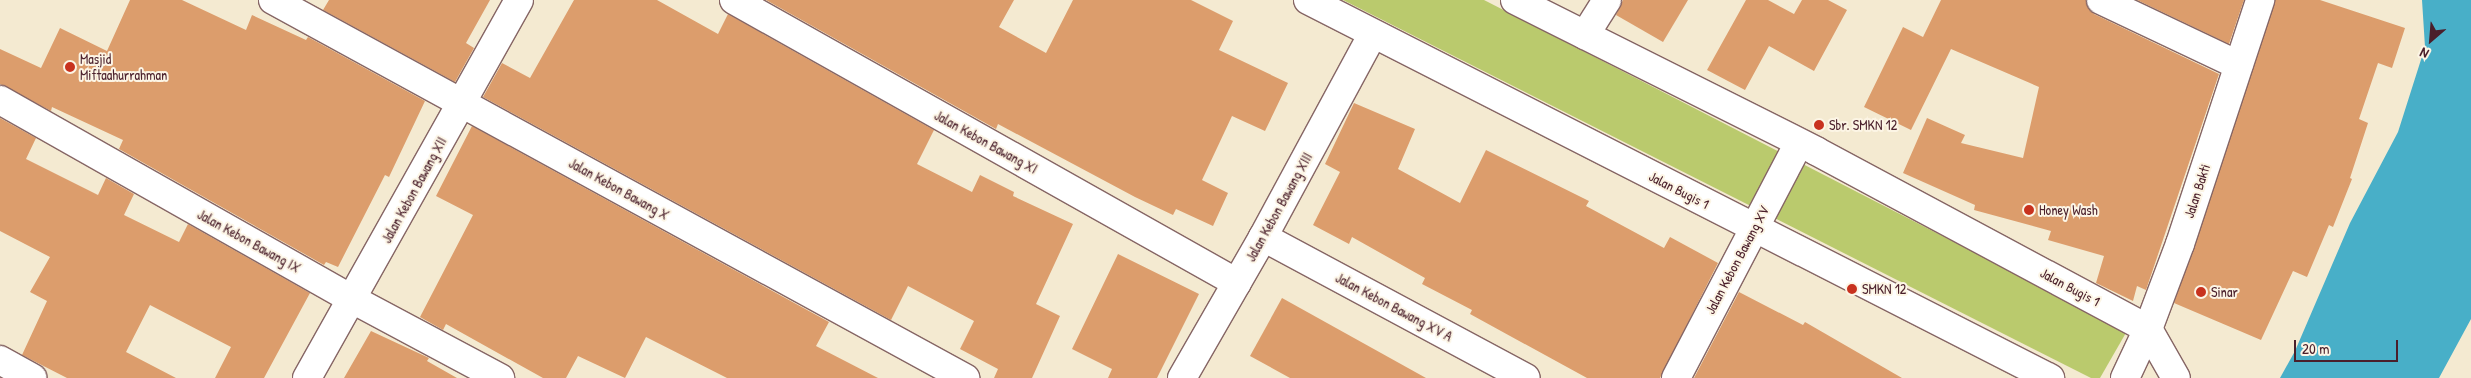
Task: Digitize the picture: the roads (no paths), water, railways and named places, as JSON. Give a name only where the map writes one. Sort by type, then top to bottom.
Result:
[{"type":"street","name":"Jalan Kebon Bawang X","points":[[273,0],[965,378]]},
{"type":"street","name":"Jalan Kebon Bawang XII","points":[[307,378],[462,104],[518,0]]},
{"type":"street","name":"Jalan Kebon Bawang XI","points":[[734,0],[1237,283]]},
{"type":"street","name":"Jalan Bugis 1","points":[[1308,0],[1372,35],[2050,378]]},
{"type":"street","name":"Jalan Bugis 1","points":[[1515,0],[1799,143],[2148,329]]},
{"type":"street","points":[[1585,35],[1607,0]]},
{"type":"street","points":[[2101,0],[2238,65]]},
{"type":"street","name":"Jalan Bakti","points":[[2125,378],[2148,329],[2260,0]]},
{"type":"street","name":"Jalan Kebon Bawang XIII","points":[[1182,378],[1263,237],[1372,35]]},
{"type":"street","name":"Jalan Kebon Bawang IX","points":[[0,100],[352,299],[500,378]]},
{"type":"street","name":"Jalan Kebon Bawang XV","points":[[1676,378],[1799,143]]},
{"type":"street","name":"Jalan Kebon Bawang XV A","points":[[1263,237],[1526,378]]},
{"type":"street","points":[[2148,329],[2176,378]]},
{"type":"street","points":[[0,360],[32,378]]},
{"type":"water","points":[[2422,0],[2471,0],[2471,319],[2439,378],[2280,378],[2295,351],[2350,223],[2398,132],[2425,47]]},
{"type":"place","name":"Masjid Miftaahurrahman","points":[[70,67]]},
{"type":"place","name":"Sbr. SMKN 12","points":[[1819,125]]},
{"type":"place","name":"Honey Wash","points":[[2029,210]]},
{"type":"place","name":"SMKN 12","points":[[1852,289]]},
{"type":"place","name":"Sinar","points":[[2201,292]]}]
